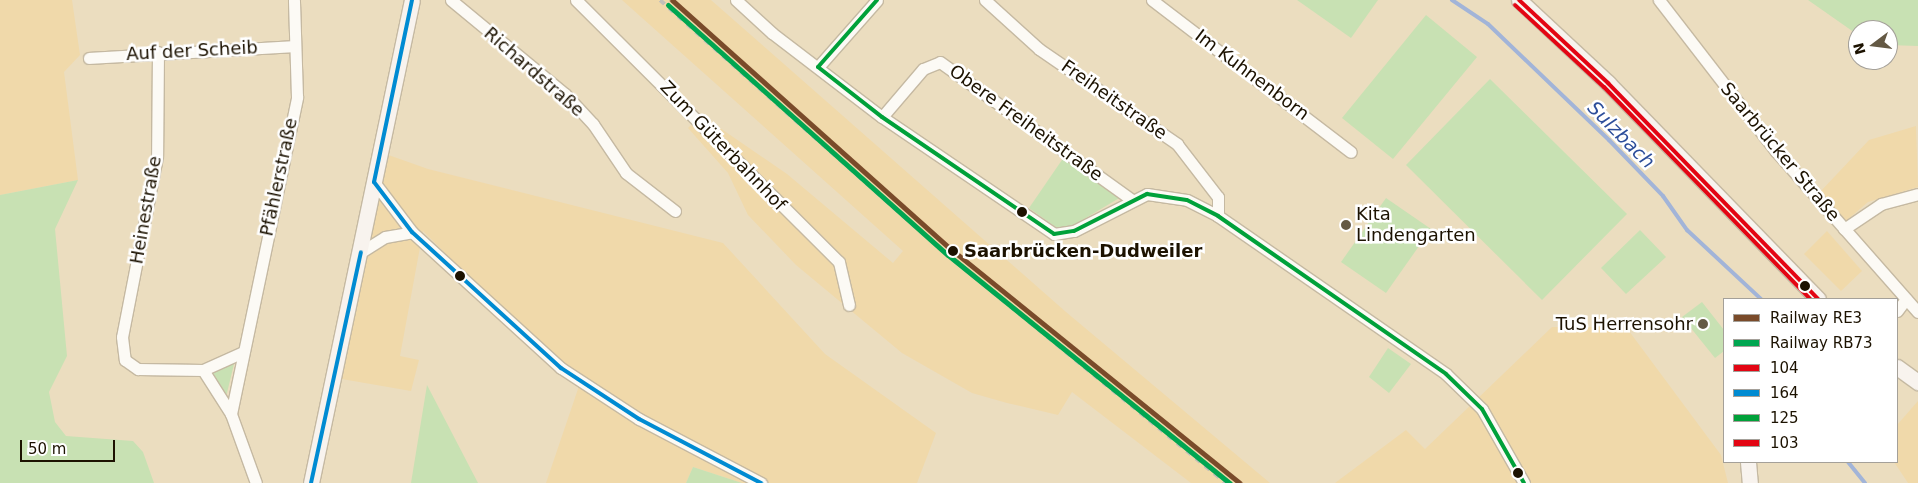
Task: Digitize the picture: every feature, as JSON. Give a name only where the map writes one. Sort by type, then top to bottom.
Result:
[{"type":"street","name":"Pfählerstraße","points":[[231,414],[296,97],[294,0]]},
{"type":"street","points":[[311,483],[361,252],[412,0]]},
{"type":"street","name":"Richardstraße","points":[[451,0],[564,94],[593,124],[626,173],[675,211]]},
{"type":"street","name":"Zum Güterbahnhof","points":[[576,0],[839,262],[849,304]]},
{"type":"street","points":[[736,0],[882,117],[1054,234],[1074,231],[1131,199],[1167,194],[1218,216],[1456,383],[1482,410],[1524,483]]},
{"type":"street","points":[[818,67],[877,0]]},
{"type":"street","name":"Freiheitstraße","points":[[985,0],[1040,49],[1188,154],[1218,197],[1218,216]]},
{"type":"street","name":"Im Kuhnenborn","points":[[1152,0],[1352,152]]},
{"type":"street","points":[[1519,0],[1614,90],[1817,298]]},
{"type":"street","name":"Saarbrücker Straße","points":[[1659,0],[1742,110],[1918,312]]},
{"type":"street","name":"Auf der Scheib","points":[[89,58],[158,52],[295,46]]},
{"type":"street","name":"Heinestraße","points":[[158,52],[157,156],[122,337],[129,365],[138,369],[203,370]]},
{"type":"street","name":"Obere Freiheitstraße","points":[[882,117],[923,68],[940,62],[1131,199]]},
{"type":"street","points":[[374,182],[412,232],[561,368],[639,420],[761,483]]},
{"type":"street","points":[[1844,229],[1881,204],[1918,194]]},
{"type":"street","points":[[361,252],[385,237],[412,232]]},
{"type":"street","points":[[1898,310],[1906,299]]},
{"type":"street","points":[[243,352],[203,370],[231,414],[256,483]]},
{"type":"street","points":[[1898,368],[1918,382]]},
{"type":"street","points":[[1748,463],[1750,483]]},
{"type":"shaded area","points":[[0,0],[72,0],[80,55],[64,72],[78,180],[0,195]]},
{"type":"shaded area","points":[[622,0],[711,0],[1066,312],[1270,483],[1191,483],[1072,392],[1058,415],[972,393],[902,353],[796,265],[748,215],[728,173],[688,128],[701,115],[787,174],[893,263],[903,251]]},
{"type":"shaded area","points":[[1916,126],[1918,187],[1868,202],[1846,221],[1820,192],[1869,140]]},
{"type":"shaded area","points":[[380,152],[428,169],[723,243],[825,354],[936,433],[917,483],[742,483],[693,467],[686,483],[546,483],[579,386],[423,231],[400,356],[419,360],[411,391],[336,378]]},
{"type":"shaded area","points":[[1827,231],[1862,271],[1841,291],[1804,254]]},
{"type":"shaded area","points":[[1552,327],[1626,327],[1721,455],[1728,483],[1335,483],[1406,430],[1425,449]]},
{"type":"shaded area","points":[[1918,401],[1918,483],[1908,483],[1895,463],[1898,463],[1898,424]]},
{"type":"green space","points":[[1297,0],[1378,0],[1351,38]]},
{"type":"green space","points":[[1808,0],[1918,0],[1918,46],[1898,45],[1898,20],[1848,20],[1848,28]]},
{"type":"green space","points":[[1426,15],[1477,57],[1393,159],[1342,118]]},
{"type":"green space","points":[[1490,79],[1627,214],[1542,300],[1406,165]]},
{"type":"green space","points":[[1064,157],[1121,197],[1074,225],[1057,228],[1029,208]]},
{"type":"green space","points":[[78,180],[55,229],[67,356],[49,392],[55,422],[66,436],[133,441],[143,452],[154,483],[0,483],[0,195]]},
{"type":"green space","points":[[1386,198],[1431,229],[1386,293],[1341,262]]},
{"type":"green space","points":[[1640,230],[1666,257],[1626,294],[1601,268]]},
{"type":"green space","name":"TuS Herrensohr","points":[[1702,302],[1723,329],[1723,352],[1715,358],[1682,317]]},
{"type":"green space","points":[[1388,348],[1411,364],[1389,393],[1369,377]]},
{"type":"green space","points":[[233,362],[234,364],[226,397],[209,371]]},
{"type":"green space","points":[[427,385],[478,483],[411,483]]},
{"type":"green space","points":[[693,467],[742,483],[686,483]]},
{"type":"waterway","name":"Sulzbach","points":[[1452,0],[1488,24],[1609,140],[1663,196],[1687,230],[1760,298]]},
{"type":"waterway","name":"Sulzbach","points":[[1849,463],[1865,483]]},
{"type":"railway","points":[[660,0],[945,253],[1226,483]]},
{"type":"rail line","name":"RE3","points":[[672,0],[952,250],[1240,483]]},
{"type":"rail line","name":"RB73","points":[[668,5],[948,255],[1230,483]]},
{"type":"transit line","name":"164","points":[[374,182],[412,0]]},
{"type":"transit line","name":"125","points":[[818,67],[877,0]]},
{"type":"transit line","name":"104","points":[[1519,0],[1608,83],[1817,298]]},
{"type":"transit line","name":"103","points":[[1515,5],[1604,87],[1809,298]]},
{"type":"transit line","name":"125","points":[[818,67],[882,117],[1054,234],[1074,231],[1147,194],[1187,200],[1218,216],[1446,374],[1482,409],[1524,483]]},
{"type":"transit line","name":"164","points":[[374,182],[412,232],[561,368],[639,419],[761,483]]},
{"type":"transit line","name":"164","points":[[311,483],[361,252]]},
{"type":"place","name":"Kita Lindengarten","points":[[1346,225]]},
{"type":"place","name":"Saarbrücken-Dudweiler","points":[[953,251]]},
{"type":"place","name":"TuS Herrensohr","points":[[1703,324]]}]
